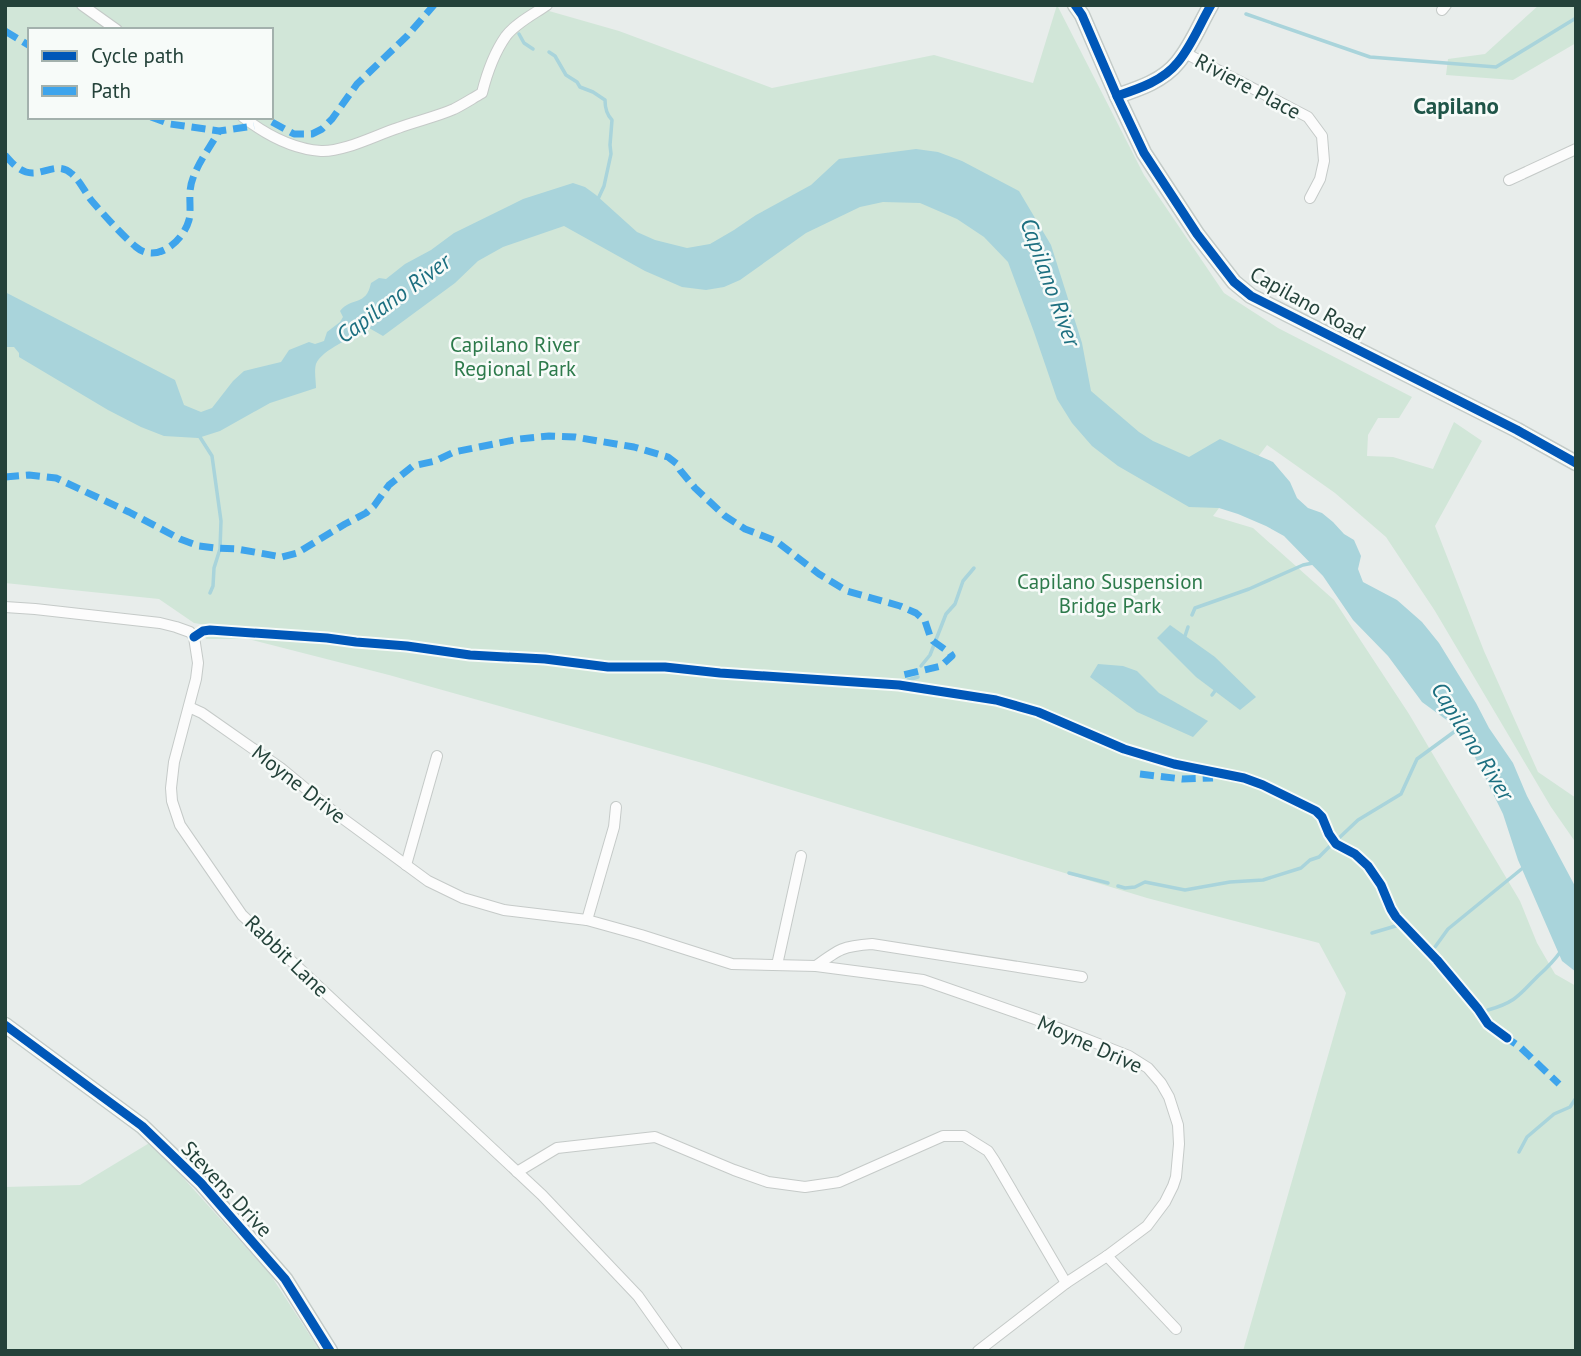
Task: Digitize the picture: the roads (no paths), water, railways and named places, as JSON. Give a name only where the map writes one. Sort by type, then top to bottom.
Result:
[{"type":"main road","name":"Capilano Road","points":[[1076,5],[1144,153],[1197,234],[1234,282],[1251,296],[1517,430],[1576,463]]},
{"type":"main road","points":[[1117,96],[1146,86],[1172,69],[1185,52],[1211,5]]},
{"type":"main road","name":"Stevens Drive","points":[[5,1026],[142,1126],[201,1183],[285,1279],[330,1351]]},
{"type":"street","points":[[82,5],[114,28]]},
{"type":"street","points":[[245,119],[289,144],[319,151],[340,148],[430,118],[482,93],[487,72],[507,35],[547,5]]},
{"type":"street","name":"Riviere Place","points":[[1185,52],[1308,117],[1322,136],[1324,161],[1320,179],[1310,198]]},
{"type":"street","points":[[1509,180],[1576,149]]},
{"type":"street","name":"Rabbit Lane","points":[[5,607],[160,623],[190,632],[194,637],[198,663],[196,680],[172,774],[172,801],[180,825],[242,915],[542,1195],[638,1296],[677,1351]]},
{"type":"street","name":"Moyne Drive","points":[[189,707],[202,713],[282,769],[334,812],[428,881],[479,904],[523,914],[587,920],[732,964],[816,966],[923,980],[1035,1019],[1129,1056],[1153,1073],[1169,1097],[1178,1125],[1176,1177],[1165,1202],[1147,1226],[1066,1283],[978,1351]]},
{"type":"street","points":[[406,865],[437,756]]},
{"type":"street","points":[[587,920],[614,827],[616,807]]},
{"type":"street","points":[[777,965],[801,856]]},
{"type":"street","points":[[816,966],[839,948],[872,944],[1082,977]]},
{"type":"street","points":[[517,1172],[557,1148],[655,1137],[768,1182],[805,1188],[839,1182],[943,1136],[964,1136],[988,1151],[995,1160],[1066,1283]]},
{"type":"street","points":[[1107,1256],[1176,1329]]},
{"type":"water","name":"Capilano River","points":[[916,149],[938,152],[962,161],[1019,191],[1051,245],[1082,343],[1091,391],[1139,432],[1189,457],[1220,439],[1273,462],[1290,482],[1297,498],[1308,508],[1322,513],[1354,540],[1361,556],[1358,569],[1363,582],[1397,600],[1422,622],[1439,643],[1513,763],[1527,796],[1576,888],[1576,972],[1562,961],[1518,860],[1503,814],[1473,753],[1448,721],[1422,702],[1388,656],[1353,620],[1323,576],[1284,536],[1219,508],[1189,507],[1118,466],[1092,446],[1072,423],[1057,399],[1008,262],[984,237],[957,219],[920,203],[883,202],[860,207],[806,233],[740,280],[724,287],[706,290],[682,287],[645,271],[564,226],[503,247],[478,261],[455,283],[383,336],[369,328],[332,348],[316,364],[316,388],[270,403],[220,431],[198,438],[164,436],[141,427],[19,357],[14,347],[5,347],[5,292],[175,380],[184,405],[201,412],[212,408],[244,371],[281,362],[289,350],[309,342],[315,344],[324,341],[327,332],[343,317],[340,311],[366,295],[371,283],[379,278],[386,279],[454,233],[523,199],[573,183],[596,195],[637,232],[655,240],[687,248],[710,244],[811,185],[839,159]]},
{"type":"water","points":[[1170,625],[1215,657],[1256,697],[1240,710],[1196,677],[1157,638]]},
{"type":"water","points":[[1098,664],[1123,666],[1137,671],[1159,693],[1208,721],[1193,737],[1137,712],[1090,677]]},
{"type":"waterway","points":[[1246,14],[1370,57],[1496,67],[1576,18]]},
{"type":"waterway","points":[[519,34],[524,43],[533,49]]},
{"type":"waterway","points":[[549,52],[555,56],[566,75],[580,87],[605,100],[612,120],[611,154],[604,186],[598,199]]},
{"type":"waterway","points":[[198,434],[212,456],[221,521],[220,549],[210,593]]},
{"type":"waterway","points":[[1192,615],[1195,608],[1313,563]]},
{"type":"waterway","points":[[921,666],[930,655],[963,581],[974,568]]},
{"type":"waterway","points":[[1185,636],[1188,627]]},
{"type":"waterway","points":[[908,680],[918,677]]},
{"type":"waterway","points":[[1212,695],[1215,691]]},
{"type":"waterway","name":"Capilano River","points":[[1339,838],[1358,820],[1401,794],[1417,759],[1458,729]]},
{"type":"waterway","points":[[1118,886],[1135,887],[1145,882],[1185,890],[1230,882],[1263,880],[1301,868],[1310,860],[1319,857],[1330,846]]},
{"type":"waterway","points":[[1435,947],[1448,929],[1524,867]]},
{"type":"waterway","points":[[1069,873],[1108,883]]},
{"type":"waterway","points":[[1372,933],[1399,925],[1424,952]]},
{"type":"waterway","points":[[1488,1010],[1516,997],[1561,951]]},
{"type":"waterway","points":[[1519,1152],[1527,1137],[1554,1114],[1570,1107],[1576,1098]]},
{"type":"district","name":"Capilano","points":[[1456,105]]},
{"type":"park label","name":"Capilano River Regional Park","points":[[515,356]]},
{"type":"park label","name":"Capilano Suspension Bridge Park","points":[[1110,593]]}]
